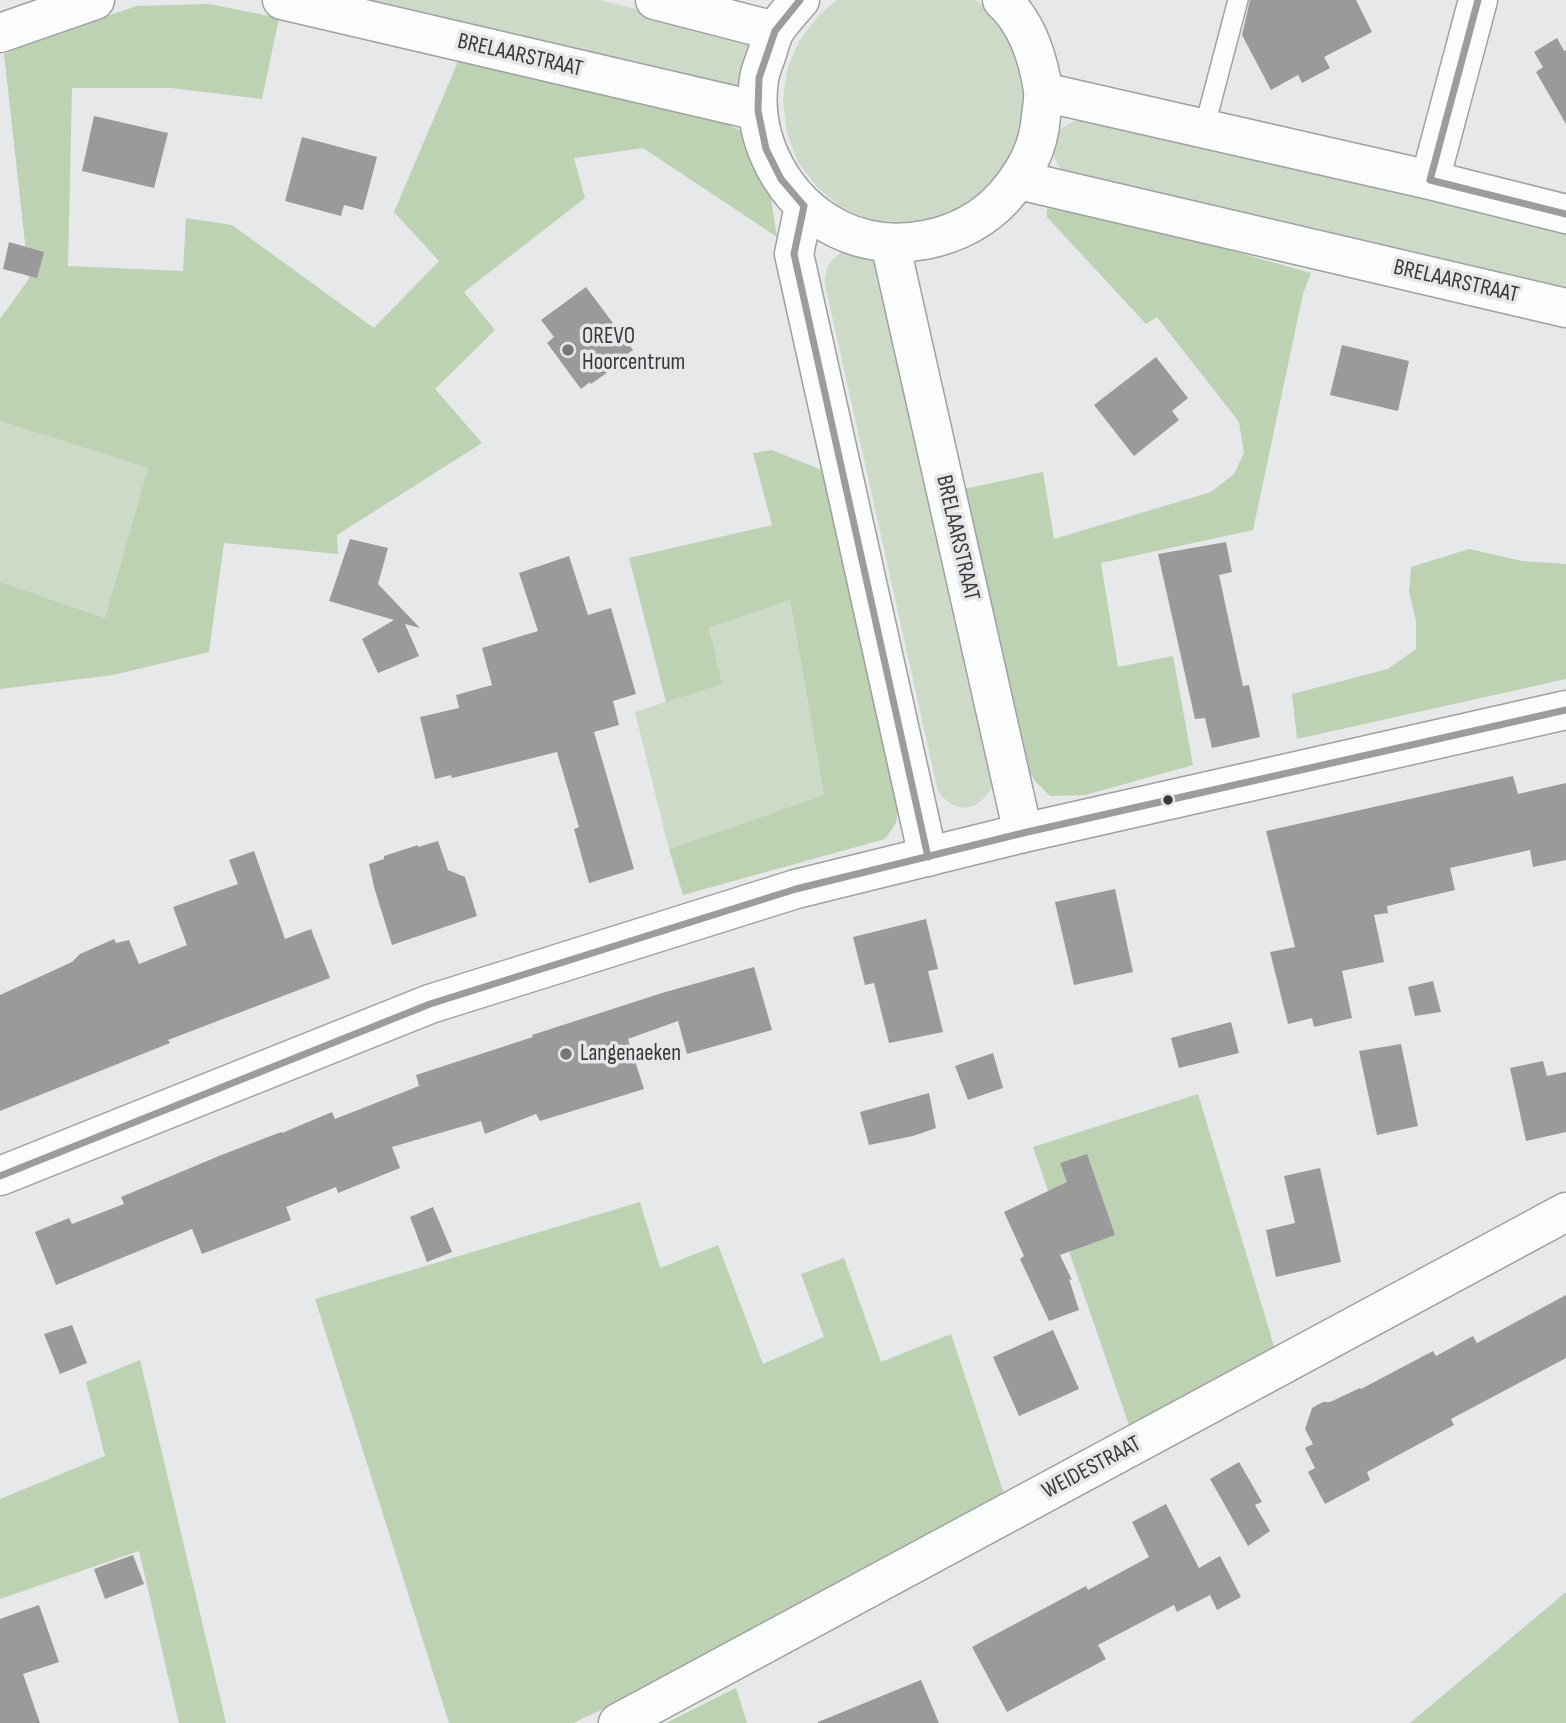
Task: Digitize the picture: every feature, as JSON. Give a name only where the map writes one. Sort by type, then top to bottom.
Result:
[{"type":"street","points":[[0,33],[95,0]]},
{"type":"street","name":"BRELAARSTRAAT","points":[[282,0],[758,111]]},
{"type":"street","points":[[654,0],[775,31]]},
{"type":"street","points":[[800,0],[775,31],[759,78],[758,111],[766,149],[780,179],[804,206],[837,229],[858,237],[890,243],[929,240],[964,228],[994,208],[1019,180],[1033,154],[1040,131],[1043,92],[1032,42],[1002,0]]},
{"type":"street","points":[[1430,180],[1478,0]]},
{"type":"street","points":[[1043,92],[1430,180],[1566,214]]},
{"type":"street","name":"BRELAARSTRAAT","points":[[1019,180],[1566,308]]},
{"type":"street","points":[[804,206],[794,254],[928,857]]},
{"type":"street","name":"BRELAARSTRAAT","points":[[890,243],[1023,833]]},
{"type":"street","points":[[0,1176],[430,1004],[796,889],[1023,833],[1566,710]]},
{"type":"street","name":"WEIDESTRAAT","points":[[618,1723],[1566,1212]]},
{"type":"lane","points":[[1204,129],[1238,0]]},
{"type":"green space","points":[[341,0],[599,0],[736,33],[757,55],[744,88]]},
{"type":"green space","points":[[837,0],[975,0],[984,6],[1017,46],[1029,97],[1020,147],[988,194],[932,222],[900,225],[869,220],[841,207],[817,187],[798,162],[787,133],[783,101],[787,70],[799,41],[818,16]]},
{"type":"green space","points":[[209,4],[279,18],[262,99],[171,88],[72,88],[68,266],[183,271],[186,218],[232,225],[374,328],[439,261],[394,212],[460,57],[719,120],[743,132],[770,192],[777,237],[643,148],[574,158],[585,198],[464,292],[495,330],[435,389],[482,443],[337,535],[338,554],[224,543],[209,652],[113,675],[0,689],[0,582],[105,618],[148,468],[0,421],[0,319],[29,279],[4,54],[31,41],[137,6]]},
{"type":"green space","points":[[1085,117],[1566,230],[1566,293],[1061,169],[1052,150],[1052,142],[1060,130]]},
{"type":"green space","points":[[1068,205],[1311,273],[1303,294],[1253,530],[1101,563],[1118,667],[1173,656],[1193,765],[1085,795],[1050,796],[1022,762],[964,489],[1043,472],[1054,539],[1211,492],[1234,474],[1244,453],[1239,422],[1157,317],[1146,324],[1047,217],[1047,209]]},
{"type":"green space","points":[[849,248],[875,257],[995,782],[982,800],[971,807],[958,807],[938,792],[825,284],[826,271],[831,262]]},
{"type":"green space","points":[[0,421],[148,468],[105,618],[0,582]]},
{"type":"green space","points":[[772,450],[824,471],[900,797],[896,823],[885,839],[683,895],[669,849],[824,795],[790,600],[709,628],[722,684],[666,702],[629,558],[772,525],[753,453]]},
{"type":"green space","points":[[1469,549],[1522,561],[1566,564],[1566,679],[1297,739],[1292,694],[1388,669],[1416,649],[1416,620],[1409,592],[1411,567]]},
{"type":"green space","points":[[790,600],[824,795],[669,849],[635,712],[721,684],[709,628]]},
{"type":"green space","points":[[1198,1094],[1277,1356],[1131,1431],[1033,1147]]},
{"type":"green space","points":[[640,1202],[660,1268],[718,1245],[763,1364],[824,1337],[801,1274],[844,1258],[881,1362],[951,1334],[1005,1497],[638,1693],[573,1723],[449,1723],[315,1299]]},
{"type":"green space","points":[[140,1360],[226,1723],[179,1723],[139,1551],[0,1599],[0,1499],[105,1456],[86,1382]]},
{"type":"green space","points":[[1566,1592],[1566,1723],[1410,1723]]},
{"type":"green space","points":[[736,1688],[747,1723],[666,1723]]},
{"type":"building","points":[[1250,0],[1356,0],[1372,32],[1324,57],[1330,68],[1302,83],[1298,75],[1271,90],[1242,35]]},
{"type":"building","points":[[1557,38],[1564,51],[1566,50],[1566,124],[1536,72],[1543,67],[1534,52]]},
{"type":"building","points":[[94,116],[168,133],[154,188],[82,171]]},
{"type":"building","points":[[302,137],[377,157],[363,210],[344,205],[341,216],[285,201]]},
{"type":"building","points":[[9,242],[44,252],[37,278],[3,269]]},
{"type":"building","points":[[586,287],[633,350],[620,359],[622,362],[581,389],[547,343],[554,337],[541,320]]},
{"type":"building","points":[[1342,345],[1409,361],[1398,411],[1330,395]]},
{"type":"building","points":[[1156,357],[1188,398],[1172,411],[1179,420],[1134,456],[1094,405]]},
{"type":"building","points":[[350,539],[388,548],[378,584],[420,628],[405,624],[419,656],[378,673],[362,639],[394,620],[329,601]]},
{"type":"building","points":[[1226,542],[1232,572],[1219,575],[1243,686],[1249,685],[1260,737],[1212,748],[1205,718],[1195,719],[1158,554]]},
{"type":"building","points":[[569,556],[588,615],[611,608],[636,694],[613,701],[619,725],[594,732],[634,869],[589,883],[574,829],[579,827],[557,752],[452,778],[451,775],[435,779],[420,717],[459,708],[456,695],[492,685],[482,648],[538,631],[519,573]]},
{"type":"building","points":[[1513,776],[1518,794],[1566,783],[1566,860],[1533,867],[1530,850],[1450,868],[1455,890],[1387,906],[1388,913],[1374,915],[1384,962],[1342,971],[1352,1018],[1314,1027],[1312,1018],[1288,1024],[1270,952],[1295,947],[1266,831]]},
{"type":"building","points":[[438,841],[448,870],[465,877],[477,916],[392,945],[369,864],[384,859],[384,856]]},
{"type":"building","points":[[254,851],[285,939],[311,929],[330,978],[168,1040],[170,1043],[0,1111],[0,995],[72,962],[80,954],[114,939],[116,943],[129,940],[139,964],[187,945],[173,907],[238,884],[229,860]]},
{"type":"building","points":[[1115,889],[1133,972],[1074,985],[1055,902]]},
{"type":"building","points":[[926,919],[938,969],[928,971],[943,1032],[889,1043],[874,983],[865,985],[853,937]]},
{"type":"building","points":[[754,967],[772,1030],[687,1054],[678,1021],[628,1039],[644,1089],[540,1121],[536,1114],[485,1134],[481,1121],[392,1147],[400,1168],[338,1193],[336,1187],[286,1207],[291,1220],[202,1254],[192,1229],[56,1285],[35,1232],[69,1218],[72,1224],[124,1204],[121,1197],[332,1112],[335,1119],[419,1086],[416,1075],[662,993]]},
{"type":"building","points":[[1433,981],[1441,1012],[1415,1016],[1408,987]]},
{"type":"building","points":[[1231,1022],[1239,1053],[1179,1068],[1171,1038]]},
{"type":"building","points":[[1401,1044],[1418,1126],[1377,1135],[1359,1051]]},
{"type":"building","points":[[993,1053],[1003,1088],[968,1100],[955,1066]]},
{"type":"building","points":[[1543,1061],[1547,1076],[1566,1072],[1566,1132],[1526,1141],[1510,1068]]},
{"type":"building","points":[[929,1093],[936,1128],[869,1145],[860,1112]]},
{"type":"building","points":[[1087,1154],[1115,1235],[1060,1255],[1072,1280],[1069,1279],[1079,1310],[1049,1321],[1020,1259],[1024,1256],[1004,1212],[1067,1182],[1060,1163]]},
{"type":"building","points":[[1320,1168],[1341,1262],[1276,1277],[1266,1230],[1295,1223],[1284,1176]]},
{"type":"building","points":[[433,1207],[452,1252],[427,1262],[410,1217]]},
{"type":"building","points":[[1566,1295],[1566,1358],[1451,1419],[1454,1425],[1367,1472],[1370,1480],[1325,1504],[1308,1472],[1315,1468],[1305,1448],[1313,1444],[1305,1429],[1312,1408],[1361,1389],[1433,1351],[1436,1356],[1473,1336],[1477,1343]]},
{"type":"building","points":[[72,1325],[87,1363],[60,1374],[44,1334]]},
{"type":"building","points":[[1053,1330],[1079,1389],[1019,1416],[993,1357]]},
{"type":"building","points":[[1239,1462],[1262,1502],[1255,1505],[1270,1531],[1248,1546],[1210,1479]]},
{"type":"building","points":[[1166,1504],[1199,1568],[1220,1556],[1241,1597],[1217,1610],[1210,1595],[1177,1612],[1174,1605],[1098,1645],[1106,1659],[1007,1712],[972,1647],[1086,1586],[1088,1590],[1149,1557],[1132,1522]]},
{"type":"building","points":[[133,1555],[144,1584],[105,1599],[94,1569]]},
{"type":"building","points":[[39,1605],[59,1662],[23,1674],[40,1723],[0,1723],[0,1619]]},
{"type":"building","points":[[921,1680],[939,1723],[818,1723],[818,1722]]},
{"type":"transit line","points":[[800,0],[775,31],[759,78],[758,111],[766,149],[781,179],[804,206]]},
{"type":"transit line","points":[[1430,180],[1478,0]]},
{"type":"transit line","points":[[1430,180],[1566,214]]},
{"type":"transit line","points":[[804,206],[794,254],[928,857]]},
{"type":"transit line","points":[[0,1176],[430,1004],[796,889],[1023,833],[1566,710]]},
{"type":"place","name":"OREVO Hoorcentrum","points":[[568,350]]},
{"type":"place","name":"Langenaeken","points":[[566,1054]]}]
